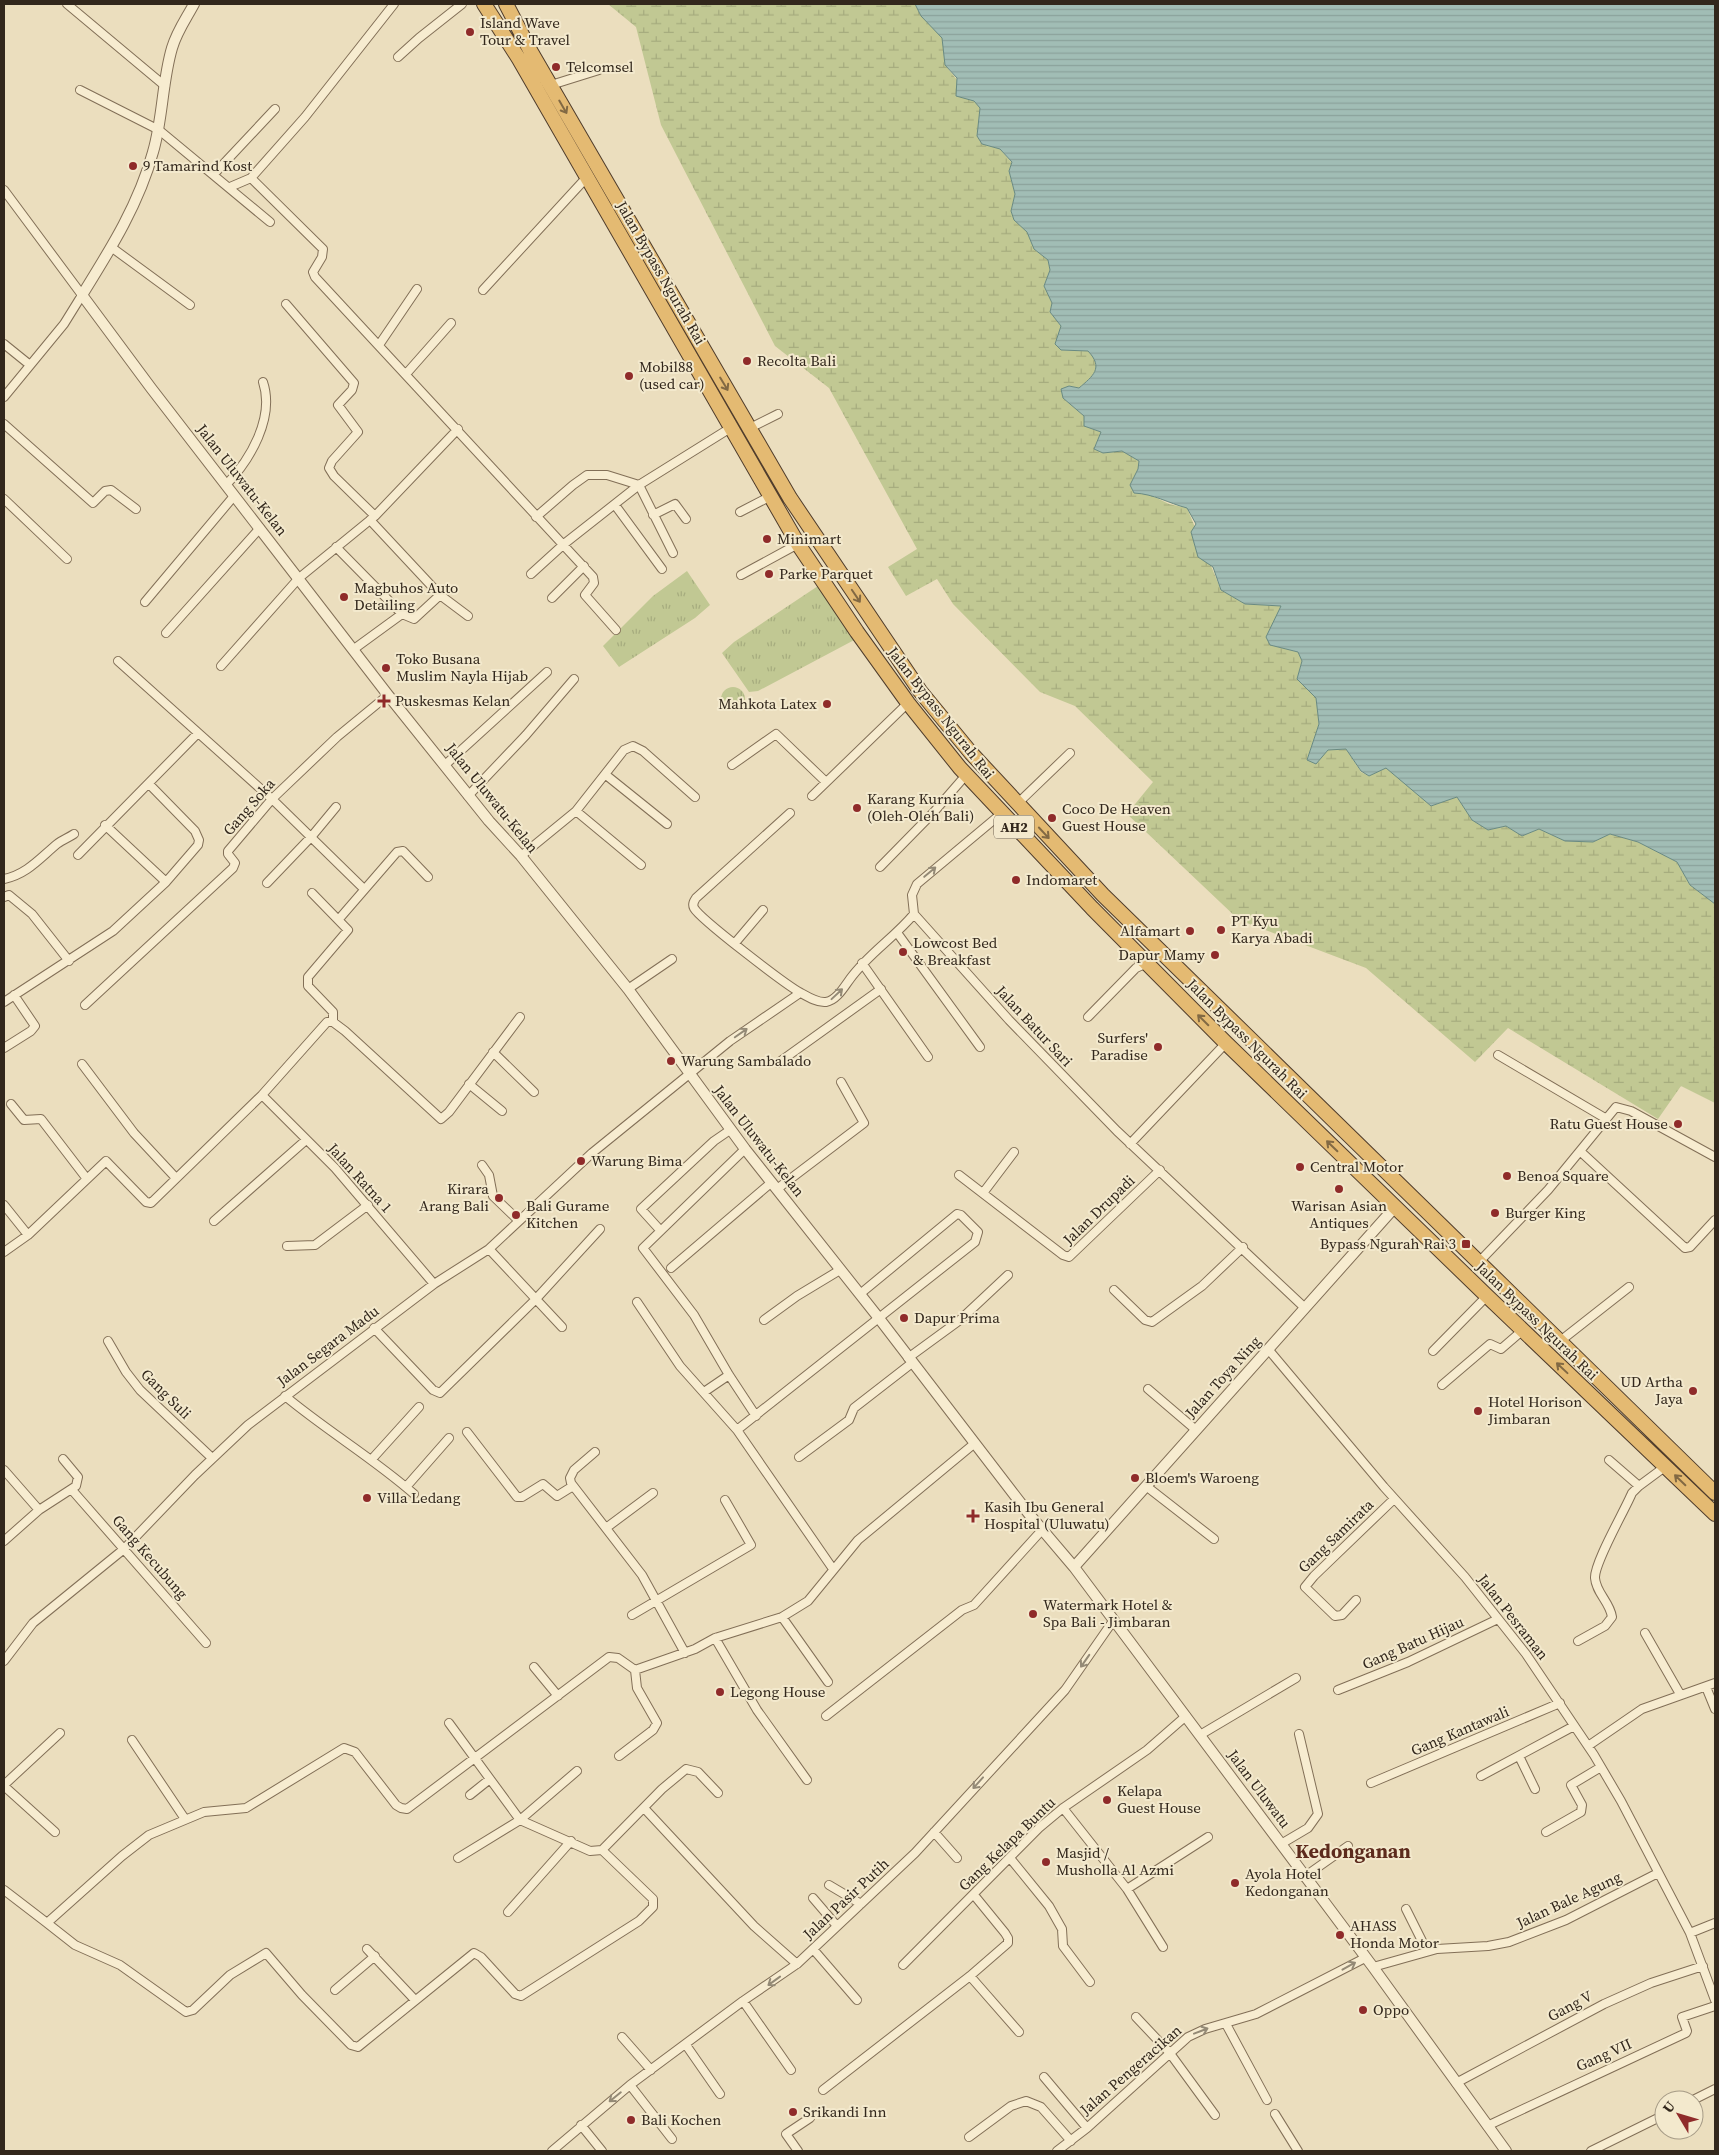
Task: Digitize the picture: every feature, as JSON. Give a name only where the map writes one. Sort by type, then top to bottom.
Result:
[{"type":"highway","name":"Jalan Bypass Ngurah Rai","points":[[484,4],[519,59],[798,544],[857,632],[908,703],[966,775],[1226,1043],[1715,1514]]},
{"type":"highway","name":"Jalan Bypass Ngurah Rai","points":[[506,4],[531,52],[790,498],[920,691],[971,753],[1103,896],[1715,1493]]},
{"type":"highway","points":[[519,59],[531,52]]},
{"type":"highway","points":[[1395,1207],[1408,1195]]},
{"type":"street","points":[[67,4],[165,86]]},
{"type":"street","points":[[4,397],[64,324],[111,247],[145,178],[160,130],[165,86],[176,38],[194,4]]},
{"type":"street","points":[[230,187],[251,178],[318,103],[334,79],[394,4]]},
{"type":"street","points":[[398,57],[462,4]]},
{"type":"street","points":[[551,85],[599,70]]},
{"type":"street","points":[[80,90],[160,130],[270,222]]},
{"type":"street","points":[[214,174],[275,109]]},
{"type":"street","points":[[483,290],[587,177]]},
{"type":"street","points":[[251,178],[323,249],[322,257],[313,272],[315,277],[458,429],[536,517],[564,544],[594,578],[585,595],[616,630]]},
{"type":"street","points":[[4,190],[82,295]]},
{"type":"street","points":[[111,247],[190,305]]},
{"type":"street","points":[[379,345],[417,289]]},
{"type":"street","name":"Jalan Uluwatu-Kelan","points":[[82,295],[388,695],[468,796],[521,856],[628,989],[730,1130],[878,1317],[1042,1530],[1074,1567]]},
{"type":"street","points":[[286,304],[354,383],[352,390],[338,405],[358,432],[332,461],[329,468],[440,595],[468,616]]},
{"type":"street","points":[[406,374],[451,323]]},
{"type":"street","points":[[4,344],[30,365]]},
{"type":"street","points":[[226,485],[245,464],[260,432],[267,398],[264,382]]},
{"type":"street","points":[[750,428],[778,414]]},
{"type":"street","points":[[4,424],[93,503],[105,491],[110,490],[136,509]]},
{"type":"street","points":[[531,574],[564,544],[639,485],[732,427]]},
{"type":"street","points":[[221,666],[299,578],[373,518],[458,429]]},
{"type":"street","points":[[536,517],[573,484],[587,475],[607,475],[639,485],[673,553]]},
{"type":"street","points":[[145,602],[234,496]]},
{"type":"street","points":[[740,512],[771,496]]},
{"type":"street","points":[[4,499],[66,559]]},
{"type":"street","points":[[654,515],[675,504],[686,519]]},
{"type":"street","points":[[616,505],[662,569]]},
{"type":"street","points":[[166,633],[260,528]]},
{"type":"street","points":[[741,575],[798,544]]},
{"type":"street","points":[[336,547],[402,614],[414,618],[440,595]]},
{"type":"street","points":[[552,598],[584,566]]},
{"type":"street","points":[[354,649],[402,614]]},
{"type":"street","points":[[118,661],[312,836],[363,888]]},
{"type":"street","points":[[445,765],[547,672]]},
{"type":"street","points":[[468,796],[526,735],[574,679]]},
{"type":"street","name":"Gang Soka","points":[[85,1005],[233,868],[235,864],[228,852],[272,799],[336,737],[388,695]]},
{"type":"street","points":[[812,796],[908,703]]},
{"type":"street","points":[[78,855],[105,825],[150,784],[198,733]]},
{"type":"street","points":[[732,765],[776,734],[826,782]]},
{"type":"street","points":[[521,856],[576,810],[606,775],[624,750],[636,746],[695,797]]},
{"type":"street","points":[[1017,804],[1070,753]]},
{"type":"street","points":[[606,775],[667,824]]},
{"type":"street","points":[[880,867],[933,813],[966,775]]},
{"type":"street","points":[[4,1002],[113,931],[166,882],[196,847],[199,840],[195,831],[150,784]]},
{"type":"street","points":[[267,883],[312,836],[336,807]]},
{"type":"street","points":[[576,810],[641,865]]},
{"type":"street","points":[[790,814],[694,901],[695,909],[734,943],[800,993],[820,1002],[831,1000],[840,993],[862,963],[898,934],[914,914],[912,895],[917,884],[1002,813]]},
{"type":"street","points":[[105,825],[166,882]]},
{"type":"street","points":[[4,879],[13,877],[33,867],[56,845],[74,834]]},
{"type":"street","points":[[339,919],[363,888],[393,855],[400,851],[428,876]]},
{"type":"street","points":[[312,893],[339,919],[347,928],[347,932],[308,977],[308,986],[333,1012],[333,1022],[440,1118],[444,1118],[520,1017]]},
{"type":"street","points":[[4,897],[9,895],[32,914],[69,961]]},
{"type":"street","points":[[734,943],[763,910]]},
{"type":"street","name":"Jalan Batur Sari","points":[[914,914],[1009,1020],[1130,1144]]},
{"type":"street","points":[[898,934],[980,1047]]},
{"type":"street","points":[[628,989],[672,959]]},
{"type":"street","points":[[862,963],[928,1057]]},
{"type":"street","points":[[1088,1018],[1136,968],[1147,963]]},
{"type":"street","points":[[778,1063],[881,989]]},
{"type":"street","points":[[690,1075],[730,1041],[800,993]]},
{"type":"street","points":[[4,1048],[34,1027],[14,995]]},
{"type":"street","points":[[5,1250],[28,1235],[106,1161],[149,1204],[262,1095],[324,1025],[333,1022]]},
{"type":"street","points":[[1226,1043],[1130,1144],[1160,1170],[1305,1308]]},
{"type":"street","points":[[493,1052],[534,1092]]},
{"type":"street","points":[[1498,1055],[1605,1118]]},
{"type":"street","points":[[82,1064],[134,1133],[175,1177]]},
{"type":"street","name":"Jalan Segara Madu","points":[[4,1661],[33,1623],[124,1549],[212,1458],[248,1425],[434,1284],[489,1249],[592,1152],[690,1075]]},
{"type":"street","points":[[671,1268],[774,1185],[863,1124],[864,1120],[841,1082]]},
{"type":"street","points":[[469,1084],[502,1111]]},
{"type":"street","name":"Jalan Ratna 1","points":[[262,1095],[335,1168],[434,1284]]},
{"type":"street","points":[[10,1104],[24,1120],[41,1119],[87,1179]]},
{"type":"street","points":[[1478,1263],[1581,1152],[1605,1118],[1616,1107],[1631,1111],[1715,1157]]},
{"type":"street","points":[[660,1230],[641,1209],[714,1141],[730,1130]]},
{"type":"street","points":[[214,1221],[306,1140]]},
{"type":"street","points":[[745,1149],[660,1230],[643,1249],[694,1315],[729,1375],[756,1416]]},
{"type":"street","points":[[983,1193],[1014,1152]]},
{"type":"street","points":[[1581,1152],[1685,1248],[1690,1248],[1715,1220]]},
{"type":"street","points":[[482,1164],[489,1174],[493,1196],[519,1221]]},
{"type":"street","name":"Jalan Drupadi","points":[[960,1175],[1063,1255],[1070,1257],[1160,1170]]},
{"type":"street","points":[[4,1205],[28,1235]]},
{"type":"street","points":[[287,1246],[315,1245],[368,1205]]},
{"type":"street","name":"Jalan Toya Ning","points":[[1074,1567],[1395,1207]]},
{"type":"street","points":[[737,1430],[975,1242],[978,1235],[976,1230],[961,1215],[957,1214],[860,1294]]},
{"type":"street","points":[[374,1328],[433,1390],[439,1393],[535,1300],[600,1230]]},
{"type":"street","points":[[1114,1290],[1145,1320],[1152,1322],[1202,1286],[1242,1247]]},
{"type":"street","points":[[489,1249],[562,1327]]},
{"type":"street","points":[[764,1320],[796,1296],[840,1270]]},
{"type":"street","points":[[799,1457],[849,1420],[854,1408],[965,1315],[1008,1275]]},
{"type":"street","points":[[1559,1342],[1629,1287]]},
{"type":"street","points":[[1433,1351],[1487,1296]]},
{"type":"street","points":[[638,1302],[680,1366],[737,1430],[833,1569]]},
{"type":"street","points":[[1442,1385],[1490,1344],[1494,1344],[1501,1349],[1523,1330]]},
{"type":"street","name":"Gang Suli","points":[[108,1341],[126,1372],[140,1390],[212,1458]]},
{"type":"street","name":"Jalan Pesraman","points":[[1268,1349],[1394,1499],[1465,1577],[1526,1654],[1601,1766],[1690,1933],[1715,2000]]},
{"type":"street","points":[[704,1392],[729,1375]]},
{"type":"street","points":[[1148,1390],[1196,1430]]},
{"type":"street","points":[[285,1396],[316,1422],[372,1459],[414,1494]]},
{"type":"street","points":[[372,1459],[418,1407]]},
{"type":"street","points":[[467,1432],[516,1497],[522,1497],[543,1484],[557,1496],[573,1486]]},
{"type":"street","points":[[406,1487],[449,1438]]},
{"type":"street","points":[[635,1670],[685,1653],[715,1638],[782,1617],[808,1601],[833,1569],[866,1533],[975,1443]]},
{"type":"street","points":[[595,1452],[572,1473],[570,1478],[573,1486],[642,1575],[685,1653]]},
{"type":"street","points":[[4,1541],[39,1510],[72,1490],[77,1484],[78,1477],[63,1458]]},
{"type":"street","points":[[1609,1460],[1639,1486]]},
{"type":"street","points":[[1578,1642],[1605,1626],[1612,1617],[1610,1608],[1598,1589],[1595,1577],[1598,1564],[1632,1493],[1666,1466]]},
{"type":"street","points":[[4,1470],[39,1510]]},
{"type":"street","points":[[1146,1486],[1214,1539]]},
{"type":"street","name":"Gang Kecubung","points":[[72,1490],[206,1643]]},
{"type":"street","points":[[606,1528],[653,1492]]},
{"type":"street","name":"Gang Samirata","points":[[1356,1600],[1342,1615],[1335,1616],[1305,1587],[1394,1499]]},
{"type":"street","points":[[632,1615],[751,1545],[724,1500]]},
{"type":"street","points":[[826,1716],[962,1610],[974,1605],[1042,1530]]},
{"type":"street","name":"Jalan Uluwatu","points":[[1074,1567],[1373,1967],[1506,2151]]},
{"type":"street","points":[[782,1617],[828,1682]]},
{"type":"street","name":"Gang Batu Hijau","points":[[1338,1690],[1408,1662],[1498,1619]]},
{"type":"street","name":"Jalan Pasir Putih","points":[[552,2151],[630,2085],[743,2001],[797,1964],[915,1853],[1065,1690],[1113,1621]]},
{"type":"street","points":[[1645,1633],[1680,1694]]},
{"type":"street","points":[[715,1638],[757,1710],[807,1780]]},
{"type":"street","points":[[47,1924],[137,1844],[158,1831],[185,1819],[210,1811],[246,1808],[344,1748],[355,1752],[396,1805],[404,1809],[609,1657],[618,1658],[635,1670],[637,1688],[657,1724],[619,1756]]},
{"type":"street","points":[[534,1668],[558,1696]]},
{"type":"street","points":[[1200,1735],[1296,1678]]},
{"type":"street","points":[[1588,1746],[1635,1713],[1680,1694],[1715,1683]]},
{"type":"street","points":[[1706,1687],[1715,1708]]},
{"type":"street","name":"Gang Kantawali","points":[[1371,1783],[1560,1704]]},
{"type":"street","name":"Gang Kelapa Buntu","points":[[904,1965],[1010,1858],[1063,1808],[1129,1764],[1186,1716]]},
{"type":"street","points":[[449,1723],[476,1757],[520,1820],[590,1851],[602,1850],[686,1769],[698,1772],[718,1793]]},
{"type":"street","points":[[1481,1776],[1574,1726]]},
{"type":"street","points":[[55,1832],[4,1785],[60,1733]]},
{"type":"street","points":[[1281,1844],[1308,1828],[1318,1814],[1299,1734]]},
{"type":"street","points":[[132,1740],[185,1819]]},
{"type":"street","points":[[1519,1756],[1535,1789]]},
{"type":"street","points":[[1546,1832],[1581,1812],[1582,1805],[1571,1785],[1601,1766]]},
{"type":"street","points":[[458,1858],[520,1820],[577,1771]]},
{"type":"street","points":[[470,1795],[490,1779]]},
{"type":"street","points":[[644,1808],[754,1926],[797,1964]]},
{"type":"street","points":[[1063,1808],[1127,1889],[1163,1947]]},
{"type":"street","points":[[934,1832],[957,1858]]},
{"type":"street","points":[[1127,1889],[1208,1837]]},
{"type":"street","points":[[508,1912],[571,1841]]},
{"type":"street","points":[[1304,1877],[1348,1846]]},
{"type":"street","points":[[4,1890],[75,1945],[120,1965],[186,2012],[195,2008],[230,1975],[265,1952],[302,1995],[354,2047],[362,2045],[474,1953],[481,1957],[515,1994],[523,1996],[639,1921],[653,1907],[653,1899],[602,1850]]},
{"type":"street","points":[[1010,1858],[1049,1906],[1062,1929],[1063,1946],[1090,1982]]},
{"type":"street","name":"Jalan Bale Agung","points":[[1373,1967],[1427,1952],[1460,1947],[1495,1945],[1516,1939],[1560,1923],[1658,1873]]},
{"type":"street","points":[[829,1885],[861,1904]]},
{"type":"street","points":[[823,2090],[970,1976],[1008,1940],[974,1895]]},
{"type":"street","points":[[813,1898],[837,1926]]},
{"type":"street","points":[[1406,1909],[1427,1952]]},
{"type":"street","points":[[1690,1933],[1715,1923]]},
{"type":"street","points":[[367,1949],[415,2000]]},
{"type":"street","points":[[813,1949],[857,2000]]},
{"type":"street","points":[[335,1990],[375,1956]]},
{"type":"street","name":"Jalan Pengeracikan","points":[[1057,2151],[1087,2128],[1138,2083],[1169,2052],[1195,2033],[1256,2014],[1365,1958]]},
{"type":"street","name":"Gang V","points":[[1456,2083],[1604,2004],[1651,1983],[1703,1966]]},
{"type":"street","points":[[970,1976],[1020,2032]]},
{"type":"street","points":[[743,2001],[791,2070]]},
{"type":"street","name":"Gang VII","points":[[1487,2126],[1686,2033],[1682,2017],[1715,2006]]},
{"type":"street","points":[[1136,2017],[1169,2052],[1215,2115]]},
{"type":"street","points":[[1226,2024],[1267,2100]]},
{"type":"street","points":[[622,2037],[651,2070]]},
{"type":"street","points":[[686,2045],[720,2094]]},
{"type":"street","points":[[1044,2077],[1087,2128]]},
{"type":"street","points":[[630,2085],[672,2139]]},
{"type":"street","points":[[968,2137],[1011,2106],[1026,2100],[1041,2107],[1070,2141]]},
{"type":"street","points":[[1275,2114],[1298,2151]]},
{"type":"street","points":[[798,2151],[786,2134],[810,2118]]},
{"type":"street","points":[[1590,2151],[1654,2120]]},
{"type":"street","points":[[581,2125],[602,2151]]},
{"type":"green space","points":[[608,4],[915,4],[921,16],[943,38],[945,65],[980,108],[977,136],[982,144],[1000,149],[1012,163],[1009,171],[1015,194],[1011,211],[1014,220],[1027,232],[1034,249],[1048,260],[1050,270],[1044,286],[1052,303],[1050,312],[1061,326],[1061,350],[1088,351],[1095,362],[1095,371],[1089,380],[1079,388],[1069,386],[1063,398],[1084,416],[1084,426],[1101,432],[1094,449],[1103,453],[1122,451],[1139,461],[1138,469],[1130,485],[1169,504],[1187,508],[1221,590],[1245,604],[1281,606],[1270,645],[1298,652],[1302,661],[1297,679],[1316,698],[1319,724],[1307,760],[1328,750],[1346,749],[1361,772],[1369,776],[1386,767],[1431,806],[1457,797],[1472,820],[1488,830],[1506,826],[1522,836],[1539,829],[1565,841],[1593,842],[1610,834],[1638,842],[1677,862],[1690,885],[1715,904],[1715,1103],[1681,1086],[1658,1119],[1508,1028],[1475,1062],[1366,968],[1239,920],[1127,814],[1153,782],[1075,706],[1040,692],[953,604],[937,579],[906,596],[888,567],[917,549],[829,388],[775,346],[661,125],[636,27]]},
{"type":"green space","points":[[687,571],[710,605],[695,618],[619,667],[603,646],[653,596]]},
{"type":"green space","points":[[818,586],[858,638],[758,691],[749,692],[722,653],[734,642]]},
{"type":"green space","points":[[733,687],[741,691],[745,699],[741,707],[733,711],[725,707],[721,699],[725,691]]},
{"type":"water","points":[[915,4],[1715,4],[1715,904],[1690,885],[1677,862],[1638,842],[1610,834],[1593,842],[1565,841],[1539,829],[1522,836],[1506,826],[1488,830],[1472,820],[1457,797],[1431,806],[1386,768],[1369,776],[1361,771],[1346,749],[1328,750],[1316,764],[1307,760],[1319,724],[1316,698],[1297,679],[1302,661],[1298,652],[1270,645],[1266,637],[1281,606],[1245,604],[1221,590],[1213,567],[1198,557],[1191,532],[1196,524],[1187,508],[1155,497],[1134,493],[1130,485],[1138,469],[1139,461],[1122,451],[1103,453],[1094,449],[1101,432],[1084,426],[1084,416],[1063,398],[1061,389],[1069,386],[1079,388],[1089,380],[1095,371],[1095,362],[1088,351],[1061,350],[1055,344],[1061,326],[1050,312],[1052,303],[1044,286],[1050,270],[1048,260],[1034,249],[1027,232],[1014,220],[1011,211],[1015,194],[1009,171],[1012,162],[1000,149],[982,144],[977,136],[980,108],[974,101],[956,96],[957,78],[945,65],[942,38],[921,16]]},
{"type":"place","name":"Island Wave Tour & Travel","points":[[470,32]]},
{"type":"place","name":"Telcomsel","points":[[556,67]]},
{"type":"place","name":"9 Tamarind Kost","points":[[133,166]]},
{"type":"place","name":"Recolta Bali","points":[[747,361]]},
{"type":"place","name":"Mobil88 (used car)","points":[[629,376]]},
{"type":"place","name":"Minimart","points":[[767,539]]},
{"type":"place","name":"Parke Parquet","points":[[769,574]]},
{"type":"place","name":"Magbuhos Auto Detailing","points":[[344,597]]},
{"type":"place","name":"Toko Busana Muslim Nayla Hijab","points":[[386,668]]},
{"type":"place","name":"Puskesmas Kelan","points":[[384,701]]},
{"type":"place","name":"Mahkota Latex","points":[[827,704]]},
{"type":"place","name":"Karang Kurnia (Oleh-Oleh Bali)","points":[[857,808]]},
{"type":"place","name":"Coco De Heaven Guest House","points":[[1052,818]]},
{"type":"place","name":"Indomaret","points":[[1016,880]]},
{"type":"place","name":"PT Kyu Karya Abadi","points":[[1221,930]]},
{"type":"place","name":"Alfamart","points":[[1190,931]]},
{"type":"place","name":"Lowcost Bed & Breakfast","points":[[903,952]]},
{"type":"place","name":"Dapur Mamy","points":[[1215,955]]},
{"type":"place","name":"Surfers' Paradise","points":[[1158,1047]]},
{"type":"place","name":"Warung Sambalado","points":[[671,1061]]},
{"type":"place","name":"Ratu Guest House","points":[[1678,1124]]},
{"type":"place","name":"Warung Bima","points":[[581,1161]]},
{"type":"place","name":"Central Motor","points":[[1300,1167]]},
{"type":"place","name":"Benoa Square","points":[[1507,1176]]},
{"type":"place","name":"Warisan Asian Antiques","points":[[1339,1189]]},
{"type":"place","name":"Kirara Arang Bali","points":[[499,1198]]},
{"type":"place","name":"Burger King","points":[[1495,1213]]},
{"type":"place","name":"Bali Gurame Kitchen","points":[[516,1215]]},
{"type":"place","name":"Bypass Ngurah Rai 3","points":[[1466,1244]]},
{"type":"place","name":"Dapur Prima","points":[[904,1318]]},
{"type":"place","name":"UD Artha Jaya","points":[[1693,1391]]},
{"type":"place","name":"Hotel Horison Jimbaran","points":[[1478,1411]]},
{"type":"place","name":"Bloem's Waroeng","points":[[1135,1478]]},
{"type":"place","name":"Villa Ledang","points":[[367,1498]]},
{"type":"place","name":"Kasih Ibu General Hospital (Uluwatu)","points":[[973,1516]]},
{"type":"place","name":"Watermark Hotel & Spa Bali - Jimbaran","points":[[1033,1614]]},
{"type":"place","name":"Legong House","points":[[720,1692]]},
{"type":"place","name":"Kelapa Guest House","points":[[1107,1800]]},
{"type":"place","name":"Masjid / Musholla Al Azmi","points":[[1046,1862]]},
{"type":"place","name":"Ayola Hotel Kedonganan","points":[[1235,1883]]},
{"type":"place","name":"AHASS Honda Motor","points":[[1340,1935]]},
{"type":"place","name":"Oppo","points":[[1363,2010]]},
{"type":"place","name":"Srikandi Inn","points":[[793,2112]]},
{"type":"place","name":"Bali Kochen","points":[[631,2120]]},
{"type":"district","name":"Kedonganan","points":[[1353,1851]]}]
